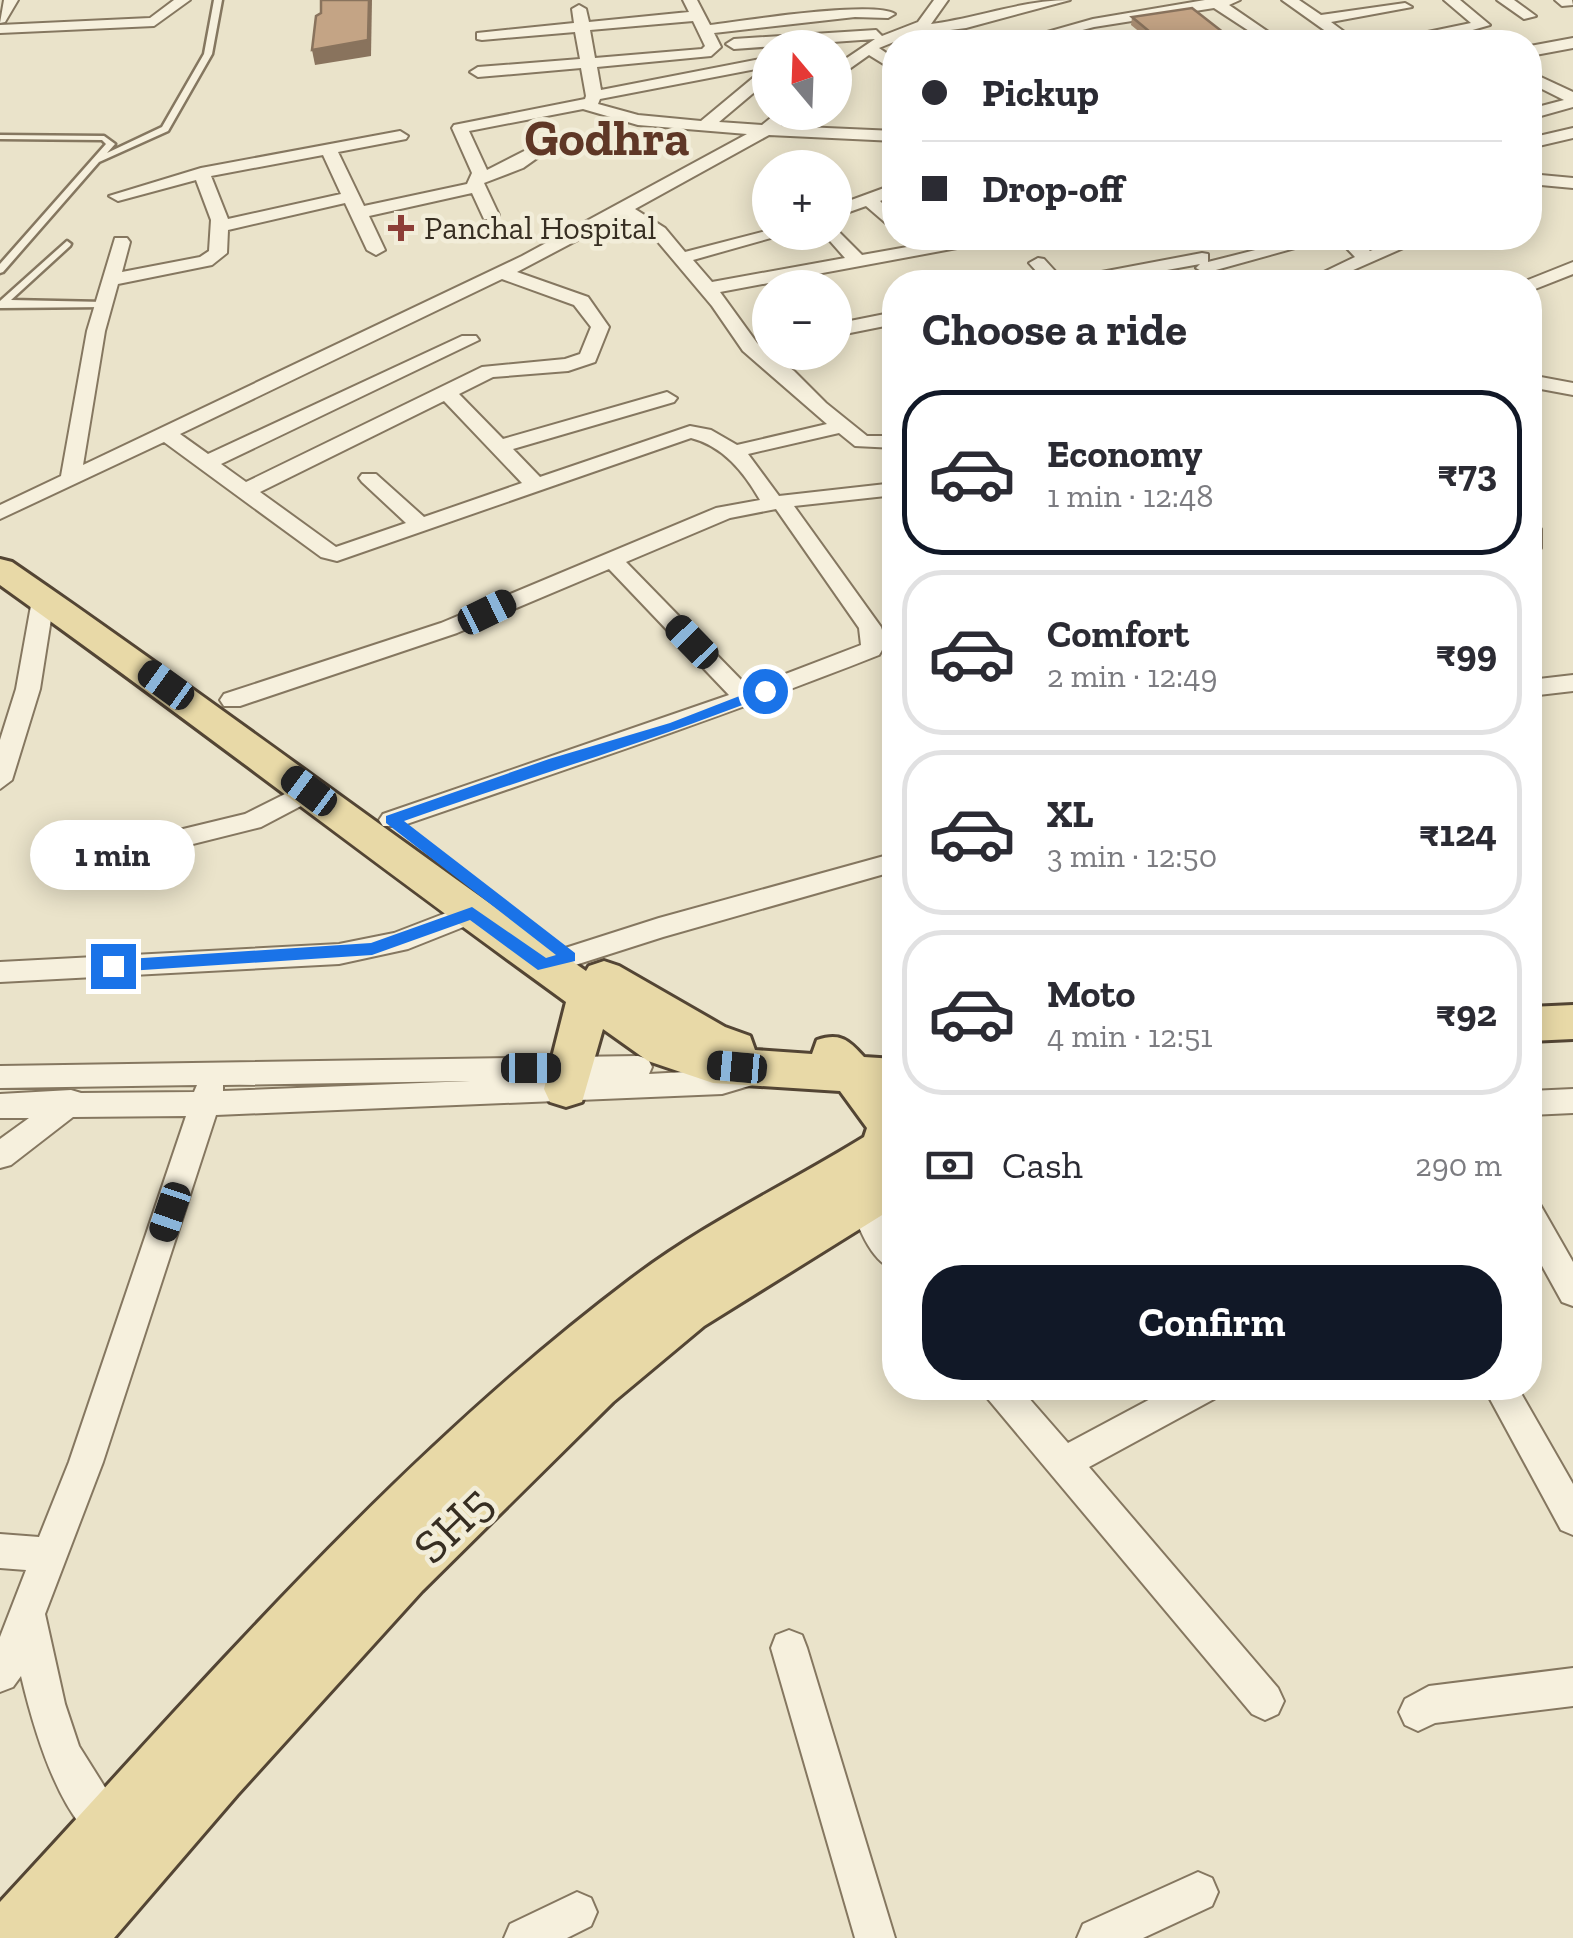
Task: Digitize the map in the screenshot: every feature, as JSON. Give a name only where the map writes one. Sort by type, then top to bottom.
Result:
[{"type":"main road","points":[[0,550],[232,700],[392,820],[557,961],[589,997],[664,1049],[812,1062]]},
{"type":"main road","points":[[0,569],[472,913],[708,1039],[812,1062]]},
{"type":"main road","points":[[567,1079],[589,997]]},
{"type":"main road","points":[[1542,1023],[1573,1022]]},
{"type":"main road","points":[[1542,1045],[1573,1044]]},
{"type":"main road","name":"SH5","points":[[812,1062],[882,1113]]},
{"type":"main road","name":"SH5","points":[[74,1938],[126,1844],[276,1648],[420,1500],[573,1357],[646,1295],[882,1149]]},
{"type":"main road","name":"SH5","points":[[9,1938],[126,1844],[595,1386],[686,1310],[882,1221]]},
{"type":"street","points":[[0,19],[11,0]]},
{"type":"street","points":[[0,29],[154,22],[183,0]]},
{"type":"street","points":[[794,0],[811,18]]},
{"type":"street","points":[[852,59],[870,44],[899,0]]},
{"type":"street","points":[[910,30],[923,25],[941,0]]},
{"type":"street","points":[[915,30],[966,24],[1064,0],[1103,30]]},
{"type":"street","points":[[1128,0],[1147,14]]},
{"type":"street","points":[[1067,30],[1233,0]]},
{"type":"street","points":[[1289,0],[1333,30]]},
{"type":"street","points":[[1450,0],[1483,25],[1459,30]]},
{"type":"street","points":[[1504,0],[1530,16]]},
{"type":"street","points":[[1214,2],[1257,30]]},
{"type":"street","points":[[1318,20],[1405,6]]},
{"type":"street","points":[[611,7],[699,23],[870,44],[882,55]]},
{"type":"street","points":[[482,36],[581,27],[888,14]]},
{"type":"street","points":[[478,53],[581,27],[698,54],[712,50],[699,23]]},
{"type":"street","points":[[581,27],[590,100],[617,118],[765,131],[882,136]]},
{"type":"street","points":[[478,72],[581,27],[620,41]]},
{"type":"street","points":[[852,49],[882,40]]},
{"type":"street","points":[[1542,49],[1573,43]]},
{"type":"street","points":[[490,216],[476,184],[480,173],[460,128],[752,66]]},
{"type":"street","points":[[1542,83],[1573,100]]},
{"type":"street","points":[[705,126],[752,86]]},
{"type":"street","points":[[1542,110],[1573,100]]},
{"type":"street","points":[[1542,120],[1569,134]]},
{"type":"street","points":[[206,463],[347,373],[407,344],[501,273],[765,131]]},
{"type":"street","points":[[1542,140],[1569,134]]},
{"type":"street","points":[[118,196],[201,173],[400,136]]},
{"type":"street","points":[[221,226],[476,184],[546,146]]},
{"type":"street","points":[[328,149],[376,250]]},
{"type":"street","points":[[111,280],[214,258],[222,240],[221,226],[201,173]]},
{"type":"street","points":[[1542,180],[1573,182]]},
{"type":"street","points":[[852,206],[882,194]]},
{"type":"street","points":[[868,200],[882,213]]},
{"type":"street","points":[[623,208],[658,232],[752,337]]},
{"type":"street","points":[[682,258],[752,240]]},
{"type":"street","points":[[71,478],[78,419],[121,242]]},
{"type":"street","points":[[847,250],[859,262]]},
{"type":"street","points":[[706,289],[859,262],[894,250]]},
{"type":"street","points":[[1204,270],[1278,250]]},
{"type":"street","points":[[1358,250],[1367,259]]},
{"type":"street","points":[[1341,270],[1388,250]]},
{"type":"street","points":[[1038,263],[1045,270]]},
{"type":"street","points":[[1542,280],[1573,267]]},
{"type":"street","points":[[245,491],[489,372],[568,365],[594,352],[600,326],[581,301],[501,273]]},
{"type":"street","points":[[852,327],[882,321]]},
{"type":"street","points":[[0,513],[165,433],[347,373],[407,344],[469,340]]},
{"type":"street","points":[[786,370],[862,442],[882,442]]},
{"type":"street","points":[[347,373],[406,412]]},
{"type":"street","points":[[1542,383],[1573,389]]},
{"type":"street","points":[[446,393],[536,485]]},
{"type":"street","points":[[499,447],[667,398]]},
{"type":"street","points":[[614,414],[646,445]]},
{"type":"street","points":[[732,452],[844,426]]},
{"type":"street","points":[[165,433],[337,554],[646,445],[696,432],[732,452],[755,472],[870,628],[874,641],[871,650],[676,726],[554,762],[392,820]]},
{"type":"street","points":[[368,478],[422,526]]},
{"type":"street","points":[[232,700],[448,628],[724,513],[882,491]]},
{"type":"street","points":[[612,559],[745,698]]},
{"type":"street","points":[[0,780],[28,690],[43,600]]},
{"type":"street","points":[[1542,687],[1573,683]]},
{"type":"street","points":[[117,854],[252,821],[309,791]]},
{"type":"street","points":[[557,961],[882,866]]},
{"type":"street","points":[[0,972],[339,954],[398,942],[472,913]]},
{"type":"street","points":[[0,1077],[216,1072],[722,1082],[812,1062]]},
{"type":"street","points":[[0,1106],[205,1104],[812,1062]]},
{"type":"street","points":[[0,1674],[28,1614],[86,1462],[216,1072]]},
{"type":"street","points":[[0,1156],[108,1074]]},
{"type":"street","points":[[1542,1102],[1573,1101]]},
{"type":"street","points":[[1542,1236],[1573,1292]]},
{"type":"street","points":[[1011,1400],[1265,1701]]},
{"type":"street","points":[[1065,1462],[1180,1400]]},
{"type":"street","points":[[1509,1400],[1573,1518]]},
{"type":"street","points":[[0,1551],[50,1555]]},
{"type":"street","points":[[28,1614],[52,1734],[65,1763],[126,1844]]},
{"type":"street","points":[[789,1648],[876,1938]]},
{"type":"street","points":[[1418,1712],[1429,1705],[1573,1687]]},
{"type":"street","points":[[1097,1938],[1198,1892]]},
{"type":"street","points":[[524,1938],[577,1912]]},
{"type":"lane","points":[[99,160],[165,130],[208,54],[218,0]]},
{"type":"lane","points":[[0,137],[104,138],[112,144],[0,270]]},
{"type":"lane","points":[[0,244],[17,252]]},
{"type":"lane","points":[[2,304],[67,244]]},
{"type":"lane","points":[[2,304],[104,305]]},
{"type":"building","points":[[321,0],[369,0],[368,40],[312,50]]},
{"type":"building","points":[[1192,8],[1220,30],[1148,30],[1132,17]]},
{"type":"place","name":"Panchal Hospital","points":[[401,228]]},
{"type":"district","name":"Godhra","points":[[607,137]]},
{"type":"route","points":[[113,966],[339,954],[398,942],[472,913],[544,965],[570,957],[392,820],[554,762],[676,726],[765,691]]}]
